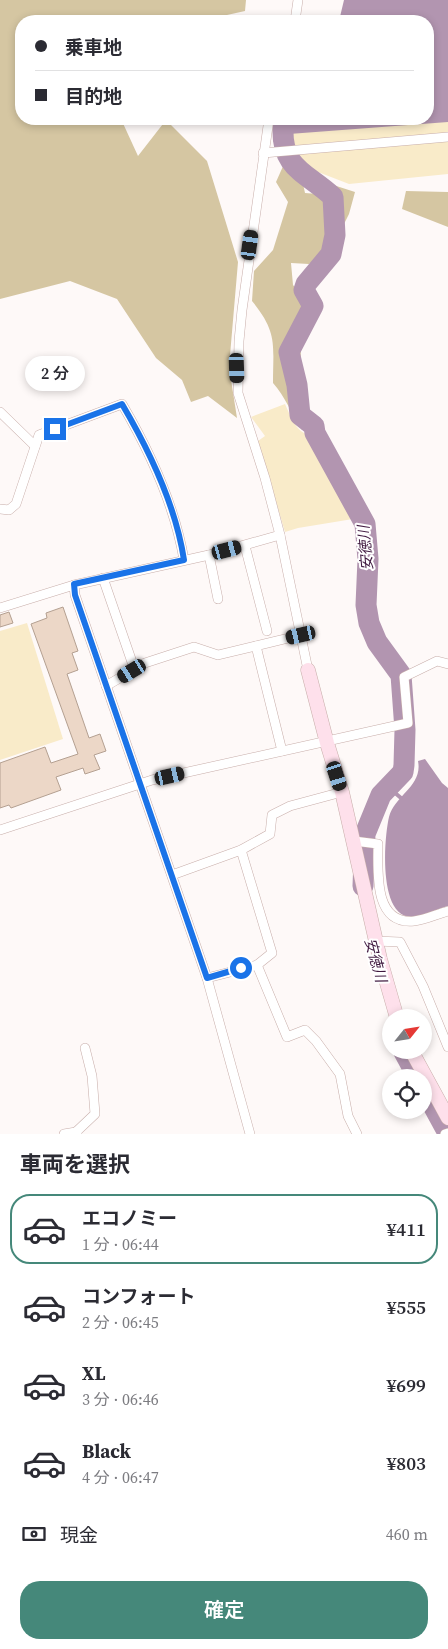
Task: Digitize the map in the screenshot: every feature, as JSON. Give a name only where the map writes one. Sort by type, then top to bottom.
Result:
[{"type":"street","points":[[297,15],[298,0]]},
{"type":"street","points":[[268,125],[239,333],[238,393],[265,478],[280,535],[308,670],[326,743],[342,792],[376,940],[395,1009]]},
{"type":"street","points":[[263,153],[448,137]]},
{"type":"street","points":[[0,509],[8,510],[16,504],[39,435],[122,404],[154,466],[181,541],[184,560]]},
{"type":"street","points":[[0,412],[35,446]]},
{"type":"street","points":[[0,608],[74,584],[209,555],[280,535]]},
{"type":"street","points":[[245,546],[268,631]]},
{"type":"street","points":[[209,555],[218,599]]},
{"type":"street","points":[[103,578],[133,665]]},
{"type":"street","points":[[74,584],[75,595],[207,978],[250,1134]]},
{"type":"street","points":[[106,686],[145,663],[194,647],[218,655],[301,635]]},
{"type":"street","points":[[256,646],[282,751]]},
{"type":"street","points":[[0,830],[139,784],[408,723],[404,677],[437,661],[448,664]]},
{"type":"street","points":[[172,875],[241,850],[270,834],[272,815],[290,806],[342,792]]},
{"type":"street","points":[[354,841],[378,844],[378,882],[382,902],[390,914],[398,920],[414,921],[448,911]]},
{"type":"street","points":[[207,978],[258,965],[272,953],[241,850]]},
{"type":"street","points":[[376,940],[400,942],[424,986],[448,1047]]},
{"type":"street","points":[[258,965],[287,1037],[305,1030],[316,1041],[340,1074],[348,1116],[357,1134]]},
{"type":"street","points":[[64,1134],[77,1133],[95,1114],[92,1076],[85,1048]]},
{"type":"street","points":[[416,1059],[448,1118]]},
{"type":"shaded area","points":[[0,0],[246,0],[245,11],[227,15],[15,15],[15,125],[124,125],[138,156],[162,125],[171,125],[207,161],[238,262],[229,367],[237,418],[208,396],[191,402],[182,380],[156,358],[117,299],[70,281],[0,299]]},
{"type":"shaded area","points":[[344,0],[448,0],[448,122],[434,123],[434,15],[340,15]]},
{"type":"shaded area","points":[[448,120],[448,174],[349,184],[282,158],[280,130],[364,125],[434,125],[434,121]]},
{"type":"shaded area","points":[[281,125],[408,125],[289,134],[280,130]]},
{"type":"shaded area","points":[[284,164],[302,179],[305,193],[318,194],[327,183],[355,192],[349,214],[332,248],[309,264],[291,263],[293,285],[315,312],[301,348],[302,369],[311,430],[302,430],[273,383],[273,348],[270,331],[252,301],[254,271],[273,250],[288,202],[276,182]]},
{"type":"shaded area","points":[[406,191],[448,192],[448,227],[402,209]]},
{"type":"shaded area","points":[[285,404],[295,425],[303,432],[314,435],[359,518],[298,528],[285,532],[258,441],[265,436],[251,417]]},
{"type":"shaded area","points":[[27,623],[63,739],[0,760],[0,631]]},
{"type":"shaded area","points":[[425,759],[442,783],[448,788],[448,906],[411,917],[400,913],[393,904],[388,890],[385,858],[387,827],[392,809],[413,784],[418,770],[418,761]]},
{"type":"building","points":[[63,607],[78,651],[72,653],[78,670],[67,674],[89,738],[100,734],[106,751],[94,755],[100,769],[85,774],[83,768],[56,777],[61,790],[11,808],[9,805],[0,808],[0,763],[45,747],[51,763],[78,754],[31,624],[47,618],[46,613]]},
{"type":"building","points":[[9,612],[13,623],[0,627],[0,615]]},
{"type":"waterway","name":"安徳川","points":[[284,125],[283,140],[291,161],[305,175],[333,197],[335,235],[331,254],[306,284],[304,290],[313,306],[289,352],[297,385],[300,415],[314,426],[315,433],[365,524],[368,559],[366,605],[369,623],[377,642],[401,675],[405,730],[403,772],[381,795],[365,834],[363,886]]},
{"type":"waterway","points":[[388,787],[401,798]]},
{"type":"waterway","name":"安徳川","points":[[408,1059],[413,1069]]},
{"type":"waterway","name":"安徳川","points":[[432,1104],[448,1133]]},
{"type":"route","points":[[55,429],[122,404],[154,466],[181,541],[184,560],[74,584],[75,595],[207,978],[241,968]]}]
